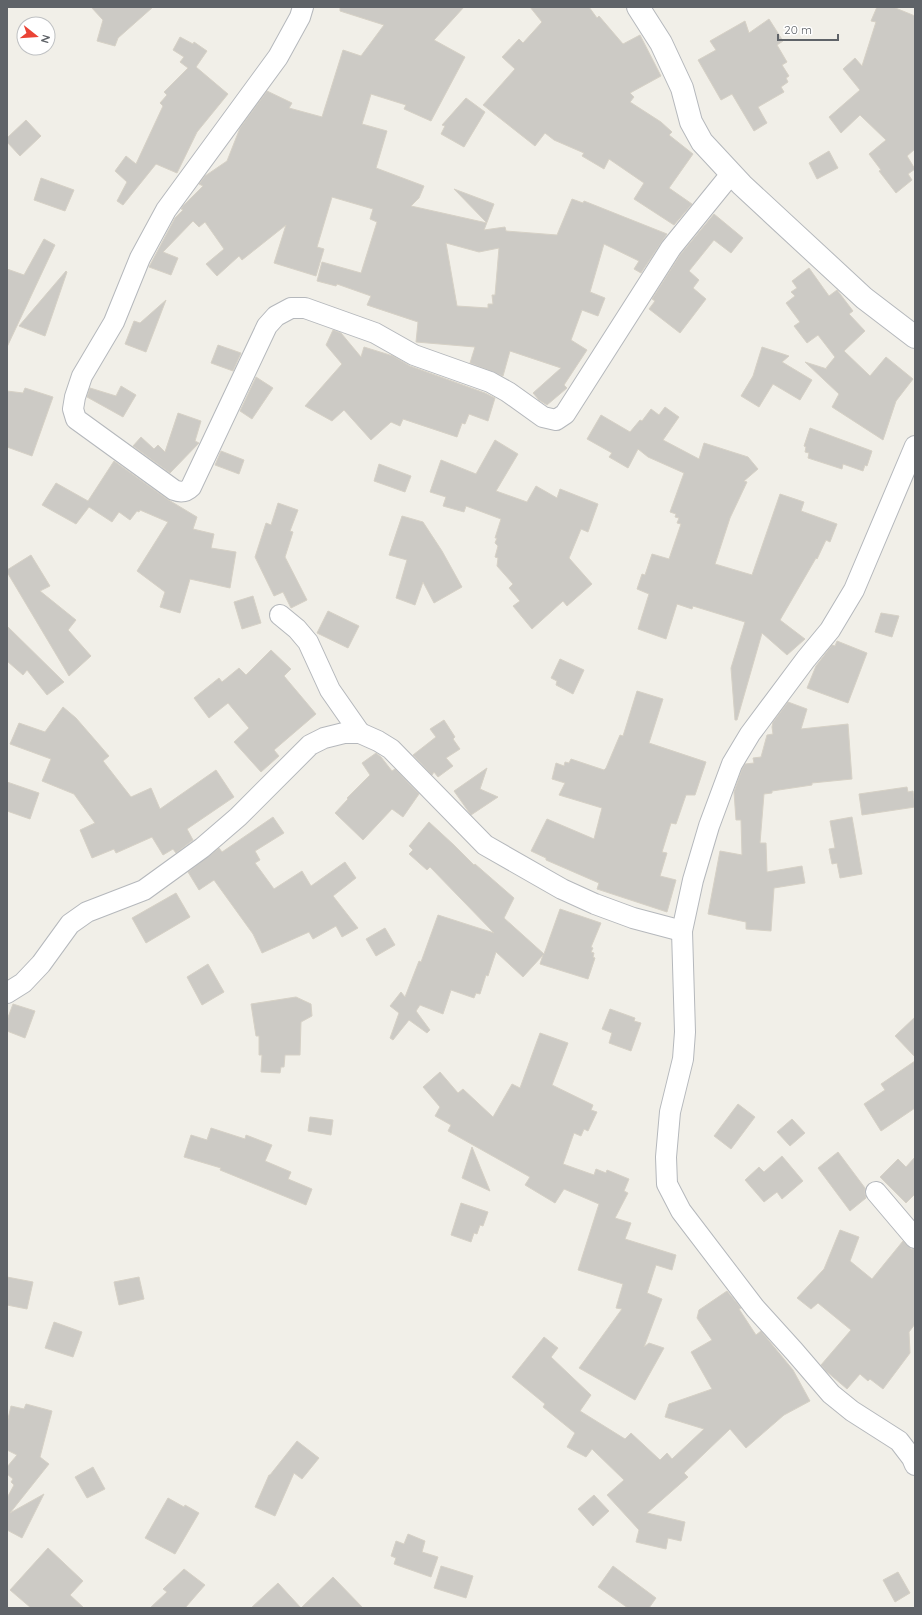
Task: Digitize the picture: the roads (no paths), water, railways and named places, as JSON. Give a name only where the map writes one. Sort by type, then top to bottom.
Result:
[{"type":"street","points":[[304,7],[278,57],[166,210],[140,258],[114,322],[82,376],[75,396],[74,410],[76,419],[180,493],[186,491],[191,486],[267,326],[276,316],[291,308],[304,308],[375,333],[414,355],[490,382],[508,392],[543,416],[556,420],[565,414],[671,248],[732,174]]},
{"type":"street","points":[[638,7],[661,43],[682,88],[691,122],[702,142],[732,174],[864,298],[915,337]]},
{"type":"street","points":[[915,446],[854,590],[836,622],[750,734],[732,764],[709,826],[693,880],[682,931],[685,1032],[684,1059],[670,1112],[666,1156],[667,1184],[681,1211],[755,1308],[831,1394],[852,1411],[899,1441],[912,1458],[915,1465]]},
{"type":"street","points":[[280,615],[297,629],[308,642],[320,664],[330,690],[360,733],[391,748],[485,845],[562,889],[595,904],[633,918],[682,931]]},
{"type":"street","points":[[7,993],[22,983],[41,964],[70,924],[87,912],[144,890],[191,857],[238,816],[310,745],[324,738],[344,734],[360,733]]},
{"type":"street","points":[[876,1192],[915,1238]]}]
